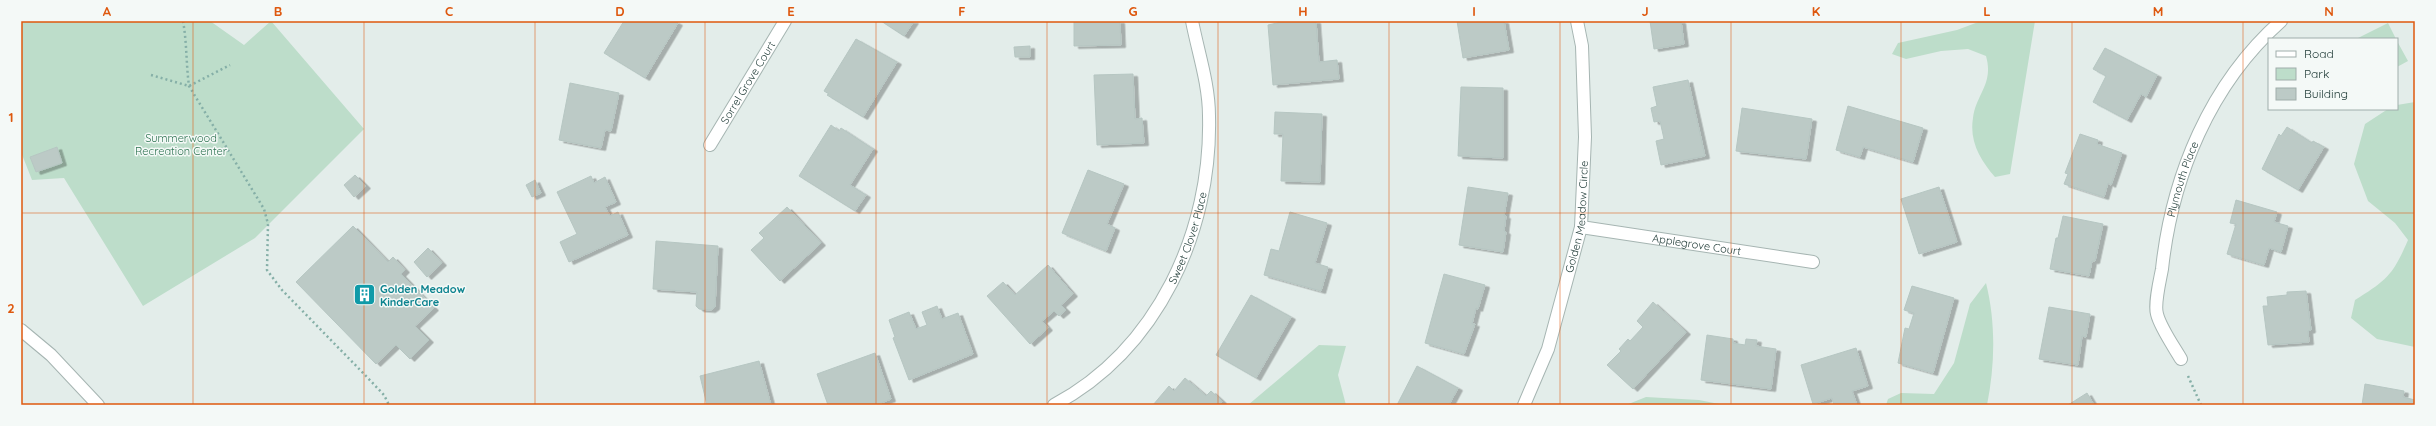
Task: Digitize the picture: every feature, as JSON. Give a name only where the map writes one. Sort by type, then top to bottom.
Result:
[{"type":"street","name":"Sorrel Grove Court","points":[[710,145],[785,21]]},
{"type":"street","name":"Sweet Clover Place","points":[[1054,405],[1097,377],[1126,349],[1144,327],[1162,300],[1188,250],[1206,175],[1209,116],[1207,90],[1192,21]]},
{"type":"street","name":"Golden Meadow Circle","points":[[1524,405],[1548,349],[1581,228],[1585,137],[1582,46],[1577,21]]},
{"type":"street","name":"Plymouth Place","points":[[2181,359],[2156,314],[2166,232],[2190,149],[2222,89],[2247,54],[2281,21]]},
{"type":"street","name":"Applegrove Court","points":[[1581,228],[1813,262]]},
{"type":"street","points":[[21,330],[51,355],[98,405]]},
{"type":"path","points":[[184,21],[188,46],[187,73],[189,86],[264,209],[268,224],[267,270],[282,290],[384,395],[389,405]]},
{"type":"path","points":[[151,75],[189,86],[230,65]]},
{"type":"path","points":[[2181,359],[2201,405]]},
{"type":"green space","name":"Summerwood Recreation Center","points":[[21,21],[210,21],[244,45],[271,21],[364,129],[255,238],[143,306],[64,178],[32,180],[21,152]]},
{"type":"green space","points":[[1981,21],[2035,21],[2010,174],[1995,177],[1977,150],[1972,127],[1977,102],[1984,88],[1988,74],[1986,56],[1968,49],[1941,51],[1906,59],[1892,54],[1898,43],[1957,30]]},
{"type":"green space","points":[[2388,23],[2396,38],[2358,38]]},
{"type":"green space","points":[[2398,43],[2408,61],[2398,66]]},
{"type":"green space","points":[[2415,102],[2415,347],[2377,339],[2351,318],[2355,300],[2375,287],[2388,276],[2398,261],[2408,240],[2395,223],[2368,201],[2354,164],[2365,124],[2386,110],[2398,110],[2398,105]]},
{"type":"green space","points":[[1986,283],[1992,313],[1993,329],[1992,375],[1987,405],[1886,405],[1888,399],[1901,393],[1934,394],[1954,363],[1970,304]]},
{"type":"green space","points":[[1319,345],[1346,346],[1338,375],[1346,405],[1248,405]]},
{"type":"green space","points":[[1646,397],[1699,400],[1724,405],[1626,405]]},
{"type":"building","points":[[624,21],[674,21],[678,23],[645,78],[604,53]]},
{"type":"building","points":[[881,21],[914,21],[904,36]]},
{"type":"building","points":[[1074,21],[1120,21],[1121,45],[1074,46]]},
{"type":"building","points":[[1286,21],[1316,21],[1319,62],[1337,60],[1339,79],[1273,85],[1268,25]]},
{"type":"building","points":[[1457,21],[1504,21],[1509,50],[1463,58]]},
{"type":"building","points":[[1650,21],[1681,21],[1684,44],[1654,49]]},
{"type":"building","points":[[856,39],[897,62],[863,117],[827,95],[829,94],[824,91]]},
{"type":"building","points":[[1030,46],[1030,57],[1015,57],[1014,47]]},
{"type":"building","points":[[2105,48],[2157,75],[2146,97],[2141,94],[2127,120],[2093,102],[2106,76],[2093,69]]},
{"type":"building","points":[[1133,74],[1135,119],[1142,118],[1144,143],[1097,145],[1094,75]]},
{"type":"building","points":[[1688,80],[1705,156],[1661,165],[1656,141],[1664,139],[1660,121],[1654,122],[1651,108],[1657,106],[1653,87]]},
{"type":"building","points":[[570,83],[619,93],[611,131],[605,130],[601,148],[559,140]]},
{"type":"building","points":[[1461,87],[1503,88],[1503,158],[1458,156]]},
{"type":"building","points":[[1848,106],[1923,128],[1913,162],[1863,147],[1860,157],[1836,150]]},
{"type":"building","points":[[1742,108],[1812,119],[1806,159],[1736,151]]},
{"type":"building","points":[[1275,112],[1322,114],[1320,182],[1281,181],[1283,134],[1274,134]]},
{"type":"building","points":[[831,125],[839,131],[841,128],[873,149],[850,185],[866,195],[855,211],[799,176]]},
{"type":"building","points":[[2287,127],[2312,143],[2313,141],[2324,147],[2298,190],[2262,169],[2279,134],[2281,136]]},
{"type":"building","points":[[2080,134],[2098,140],[2097,144],[2122,153],[2111,185],[2108,183],[2104,197],[2064,184],[2068,174],[2065,173]]},
{"type":"building","points":[[57,147],[62,163],[36,172],[30,157]]},
{"type":"building","points":[[1088,170],[1124,184],[1107,224],[1115,228],[1106,251],[1062,233]]},
{"type":"building","points":[[355,175],[366,186],[354,197],[344,185]]},
{"type":"building","points":[[591,176],[594,183],[605,177],[616,202],[605,207],[610,216],[618,212],[628,235],[569,262],[560,242],[577,234],[557,192]]},
{"type":"building","points":[[535,180],[541,193],[532,197],[526,185]]},
{"type":"building","points":[[1468,187],[1508,193],[1504,216],[1506,216],[1504,231],[1506,232],[1503,252],[1459,245]]},
{"type":"building","points":[[1939,187],[1957,242],[1919,254],[1901,199]]},
{"type":"building","points":[[2236,200],[2277,212],[2274,222],[2288,226],[2281,252],[2269,248],[2264,265],[2227,254],[2236,224],[2230,223]]},
{"type":"building","points":[[787,207],[821,243],[780,281],[751,250],[764,238],[759,233]]},
{"type":"building","points":[[1290,212],[1327,223],[1315,263],[1328,267],[1321,291],[1264,275],[1271,249],[1279,251]]},
{"type":"building","points":[[2063,216],[2103,224],[2095,261],[2092,261],[2089,276],[2050,269],[2056,238],[2058,238]]},
{"type":"building","name":"Golden Meadow KinderCare","points":[[353,226],[388,262],[393,257],[405,270],[401,274],[434,308],[415,326],[429,340],[410,359],[396,345],[376,364],[296,282]]},
{"type":"building","points":[[656,241],[718,246],[715,307],[711,310],[699,309],[696,306],[697,292],[653,289]]},
{"type":"building","points":[[428,248],[442,263],[427,277],[414,262]]},
{"type":"building","points":[[1048,265],[1073,294],[1061,305],[1066,310],[1059,316],[1054,311],[1042,321],[1048,328],[1030,344],[987,296],[1003,282],[1015,295]]},
{"type":"building","points":[[1444,274],[1485,285],[1478,309],[1476,308],[1472,324],[1475,324],[1464,354],[1425,343]]},
{"type":"building","points":[[1912,286],[1954,298],[1933,373],[1898,363],[1905,328],[1909,329],[1914,313],[1904,310]]},
{"type":"building","points":[[2306,291],[2311,330],[2308,331],[2309,342],[2268,345],[2263,306],[2268,306],[2267,297],[2287,295],[2287,292]]},
{"type":"building","points":[[1251,295],[1291,317],[1256,378],[1216,355]]},
{"type":"building","points":[[1653,302],[1686,332],[1633,389],[1607,365],[1621,351],[1619,349],[1628,339],[1630,341],[1643,327],[1637,321]]},
{"type":"building","points":[[937,306],[942,319],[958,313],[973,354],[909,380],[893,338],[895,337],[889,320],[909,312],[916,329],[927,325],[922,312]]},
{"type":"building","points":[[2049,307],[2090,314],[2086,337],[2082,336],[2078,365],[2039,359]]},
{"type":"building","points":[[1707,335],[1733,339],[1733,343],[1745,345],[1746,339],[1757,340],[1756,346],[1776,349],[1771,389],[1701,380]]},
{"type":"building","points":[[1856,348],[1868,386],[1852,391],[1857,405],[1834,405],[1832,398],[1813,404],[1801,365]]},
{"type":"building","points":[[875,353],[891,399],[876,405],[828,405],[817,374]]},
{"type":"building","points":[[759,361],[771,405],[707,405],[700,376]]},
{"type":"building","points":[[1417,366],[1458,388],[1449,405],[1397,405]]},
{"type":"building","points":[[1185,378],[1206,396],[1211,391],[1222,401],[1219,405],[1153,405],[1169,386],[1174,391]]},
{"type":"building","points":[[2365,384],[2404,391],[2403,397],[2415,400],[2415,405],[2362,405]]},
{"type":"building","points":[[2087,393],[2094,405],[2068,405]]},
{"type":"place","name":"Golden Meadow KinderCare","points":[[365,295]]}]
